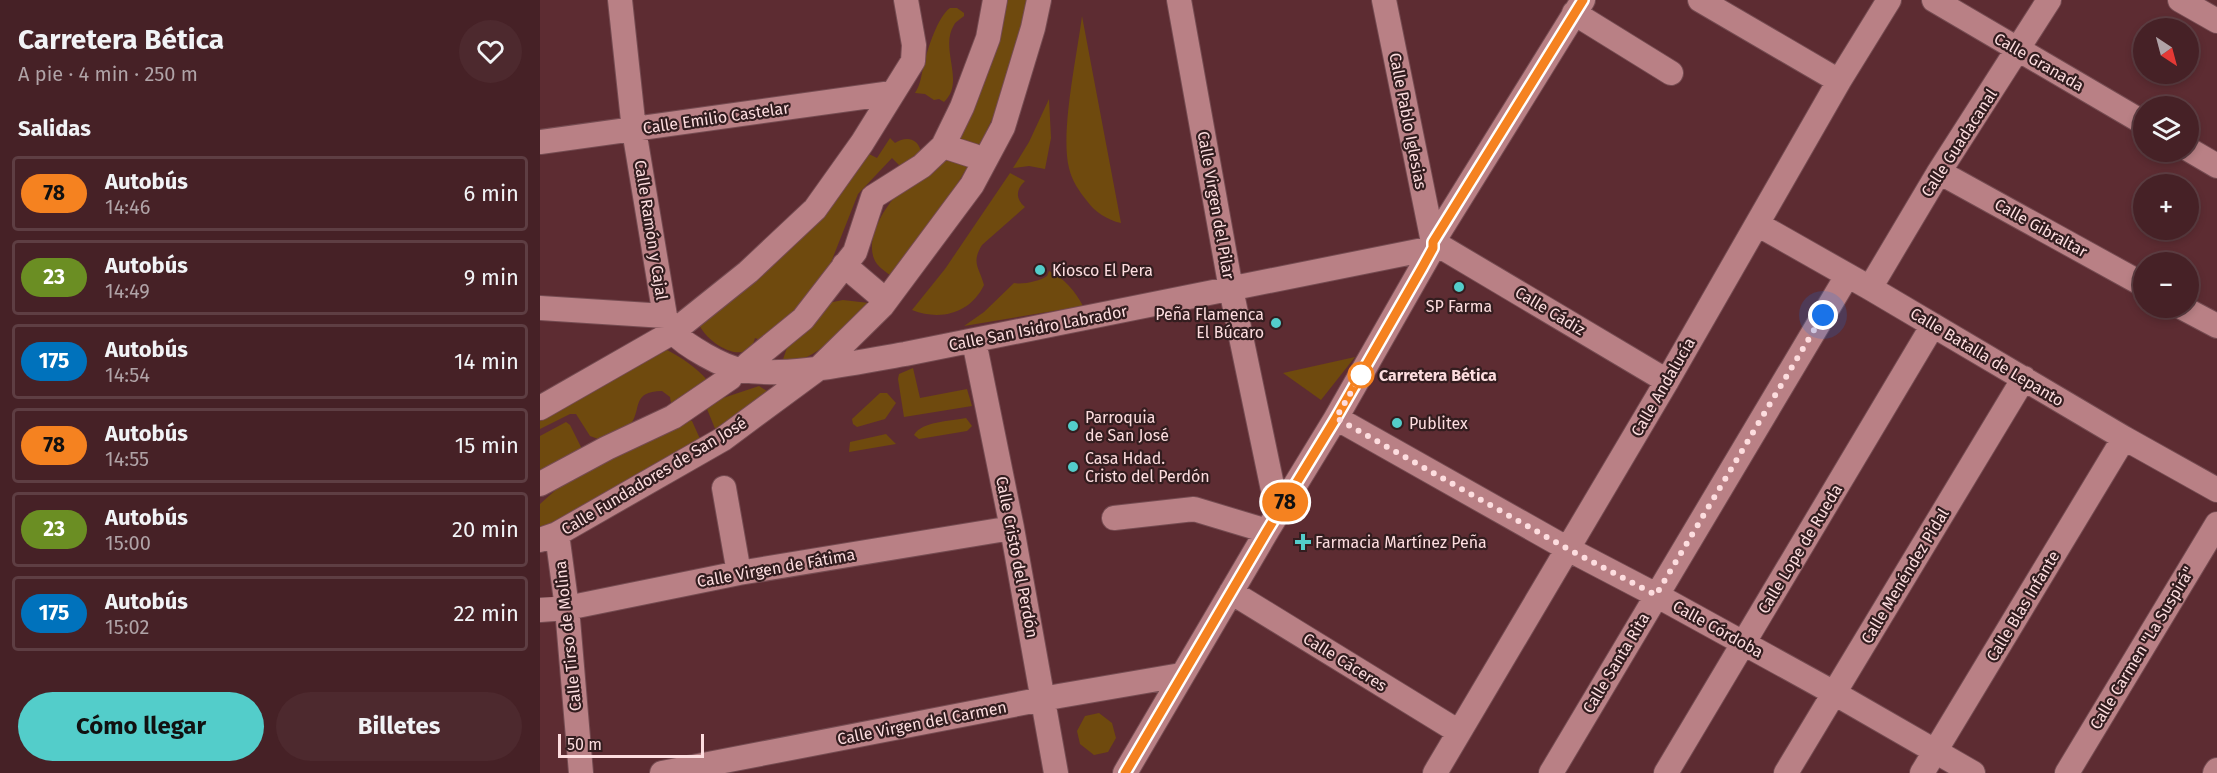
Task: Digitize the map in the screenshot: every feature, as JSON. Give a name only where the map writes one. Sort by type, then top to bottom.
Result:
[{"type":"street","name":"Calle Ramón y Cajal","points":[[620,0],[634,130],[669,324]]},
{"type":"street","points":[[540,408],[748,272],[815,209],[862,143],[913,61],[914,45],[906,0]]},
{"type":"street","points":[[540,484],[607,448],[673,417],[740,371],[803,319],[855,252],[873,196],[922,166],[943,146],[962,107],[988,38],[996,0]]},
{"type":"street","name":"Calle Fundadores de San José","points":[[548,537],[723,439],[819,368],[882,306],[972,185],[1003,127],[1034,28],[1039,0]]},
{"type":"street","name":"Calle Virgen del Pilar","points":[[1179,0],[1272,523]]},
{"type":"street","name":"Calle Pablo Iglesias","points":[[1384,0],[1433,245]]},
{"type":"street","points":[[1700,0],[1839,81]]},
{"type":"street","name":"Calle Andalucía","points":[[1435,773],[1667,381],[1839,81],[1889,0]]},
{"type":"street","name":"Calle Granada","points":[[1934,0],[2133,117]]},
{"type":"street","name":"Calle Guadacanal","points":[[1870,288],[2049,0]]},
{"type":"street","points":[[2180,0],[2217,21]]},
{"type":"street","points":[[1133,770],[1181,675],[1336,418],[1433,245],[1578,7],[1671,73]]},
{"type":"street","name":"Calle Emilio Castelar","points":[[540,142],[892,93]]},
{"type":"street","points":[[943,146],[974,156]]},
{"type":"street","points":[[2199,155],[2217,166]]},
{"type":"street","name":"Calle Gibraltar","points":[[1940,172],[2133,279]]},
{"type":"street","name":"Calle Batalla de Lepanto","points":[[1757,224],[2217,490]]},
{"type":"street","name":"Calle San Isidro Labrador","points":[[740,371],[819,368],[975,341],[1433,245]]},
{"type":"street","name":"Calle Cádiz","points":[[1433,245],[1667,381]]},
{"type":"street","points":[[844,265],[877,293]]},
{"type":"street","name":"Calle Santa Rita","points":[[1551,773],[1847,276]]},
{"type":"street","points":[[540,308],[669,324],[698,351],[763,380],[774,387],[781,397]]},
{"type":"street","points":[[2199,316],[2217,326]]},
{"type":"street","points":[[865,322],[864,335],[867,342],[873,350],[885,357]]},
{"type":"street","name":"Calle Lope de Rueda","points":[[1666,773],[1933,325]]},
{"type":"street","name":"Calle Cristo del Perdón","points":[[975,341],[1012,528],[1056,773]]},
{"type":"street","name":"Calle Menéndez Pidal","points":[[1786,773],[2025,378]]},
{"type":"street","name":"Calle Córdoba","points":[[1336,418],[1568,549],[1834,693],[1973,773]]},
{"type":"street","name":"Calle Blas Infante","points":[[1922,773],[2124,438]]},
{"type":"street","points":[[724,488],[739,573]]},
{"type":"street","points":[[1113,518],[1194,510],[1272,523]]},
{"type":"street","name":"Calle Carmen \"La Suspirá\"","points":[[2067,773],[2217,524]]},
{"type":"street","name":"Calle Virgen de Fátima","points":[[540,610],[567,608],[739,573],[1012,528]]},
{"type":"street","name":"Calle Tirso de Molina","points":[[548,537],[567,608],[581,773]]},
{"type":"street","name":"Calle Cáceres","points":[[1231,592],[1459,732]]},
{"type":"street","name":"Calle Virgen del Carmen","points":[[662,773],[1043,699],[1181,675]]},
{"type":"shaded area","points":[[1004,0],[1031,0],[1000,102],[979,147],[954,138]]},
{"type":"shaded area","points":[[950,8],[957,8],[964,13],[964,16],[955,24],[950,34],[953,85],[944,102],[939,99],[934,100],[925,94],[915,93],[934,34],[941,18]]},
{"type":"shaded area","points":[[1082,16],[1121,223],[1106,218],[1090,205],[1076,186],[1069,168],[1068,115]]},
{"type":"shaded area","points":[[1049,99],[1051,138],[1045,169],[1029,166],[1013,168],[1029,142]]},
{"type":"shaded area","points":[[890,138],[895,143],[904,139],[912,140],[918,145],[921,154],[900,166],[892,158],[858,194],[824,280],[809,299],[763,341],[755,338],[751,347],[744,352],[727,350],[710,339],[699,324],[867,153],[877,158]]},
{"type":"shaded area","points":[[945,154],[968,166],[942,209],[891,276],[878,266],[873,256],[873,239],[879,220],[894,198]]},
{"type":"shaded area","points":[[1010,173],[1025,181],[1020,187],[1018,197],[1025,207],[982,245],[976,261],[984,285],[978,295],[962,309],[943,315],[912,310],[945,269]]},
{"type":"shaded area","points":[[1049,271],[1069,286],[1083,306],[964,326],[984,312],[1014,283],[1026,283],[1040,279],[1047,276]]},
{"type":"shaded area","points":[[843,300],[869,303],[830,342],[806,357],[781,365],[788,345],[828,303]]},
{"type":"shaded area","points":[[667,350],[689,363],[707,380],[678,404],[671,403],[670,397],[662,391],[646,394],[639,402],[631,424],[618,434],[601,440],[590,436],[576,414],[570,414],[540,429],[540,419],[661,351]]},
{"type":"shaded area","points":[[1355,357],[1321,400],[1283,373]]},
{"type":"shaded area","points":[[913,368],[920,398],[967,389],[972,406],[904,417],[898,379],[899,374]]},
{"type":"shaded area","points":[[759,386],[767,391],[767,396],[716,431],[707,409],[723,398]]},
{"type":"shaded area","points":[[880,393],[887,393],[896,403],[885,419],[857,427],[853,424],[852,419]]},
{"type":"shaded area","points":[[966,418],[972,426],[967,431],[919,439],[914,435],[918,430],[930,424]]},
{"type":"shaded area","points":[[686,419],[692,421],[701,441],[540,529],[540,504],[568,479]]},
{"type":"shaded area","points":[[566,422],[570,425],[582,449],[540,473],[540,436]]},
{"type":"shaded area","points":[[886,434],[896,444],[849,452],[850,442]]},
{"type":"shaded area","points":[[1099,713],[1112,723],[1116,738],[1108,752],[1094,755],[1080,744],[1077,731],[1085,716]]},
{"type":"bus line","name":"78","points":[[1125,773],[1181,675],[1336,418],[1422,268],[1433,248],[1433,242],[1504,124],[1583,0]]},
{"type":"place","name":"Kiosco El Pera","points":[[1040,270]]},
{"type":"place","name":"SP Farma","points":[[1459,287]]},
{"type":"place","name":"Peña Flamenca El Búcaro","points":[[1276,323]]},
{"type":"place","name":"Carretera Bética","points":[[1361,375]]},
{"type":"place","name":"Publitex","points":[[1397,423]]},
{"type":"place","name":"Parroquia de San José","points":[[1073,426]]},
{"type":"place","name":"Casa Hdad. Cristo del Perdón","points":[[1073,467]]},
{"type":"place","name":"Farmacia Martínez Peña","points":[[1303,542]]},
{"type":"route","points":[[1361,375],[1336,418],[1568,549],[1656,595],[1823,315]]}]
